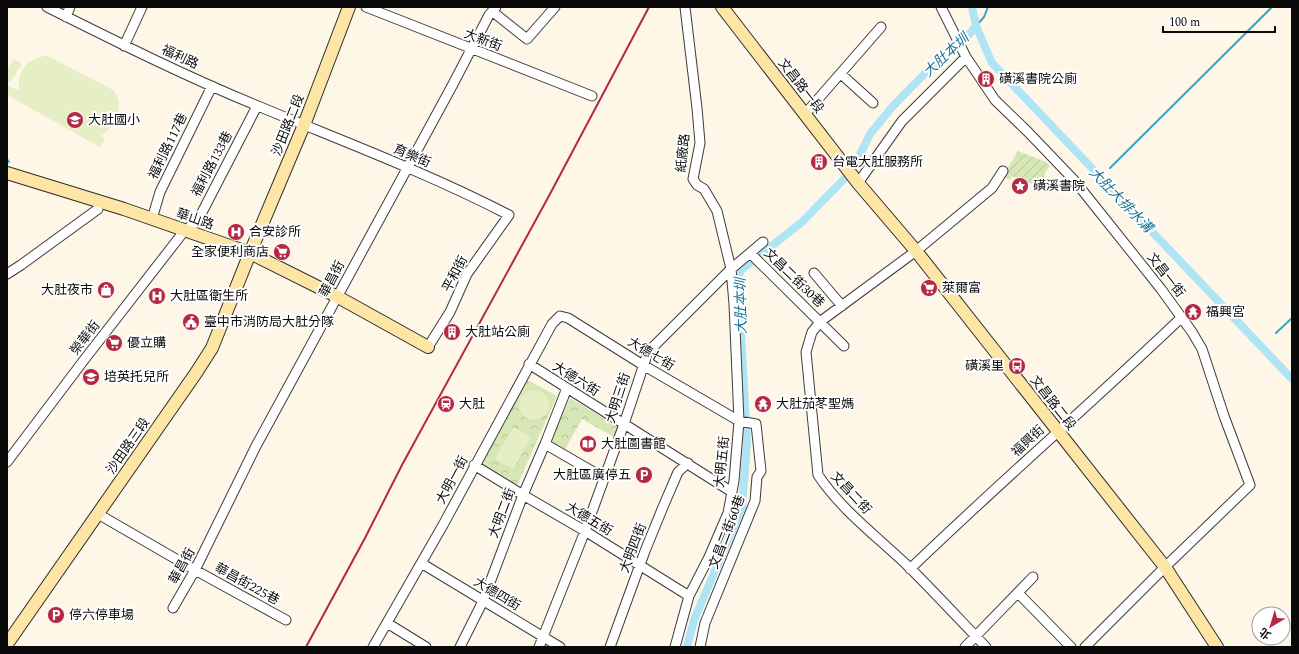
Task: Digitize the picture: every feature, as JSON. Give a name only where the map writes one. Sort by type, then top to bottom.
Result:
[{"type":"street","name":"福利路","points":[[47,7],[124,46],[257,106],[304,125]]},
{"type":"street","points":[[66,16],[70,7]]},
{"type":"street","points":[[124,46],[142,7]]},
{"type":"street","name":"沙田路二段","points":[[250,252],[304,125],[349,7]]},
{"type":"street","name":"大新街","points":[[366,7],[592,96]]},
{"type":"street","points":[[494,9],[527,39],[555,7]]},
{"type":"street","name":"紙廠路","points":[[684,7],[700,143],[693,179],[697,185],[704,189],[717,211],[730,269]]},
{"type":"street","name":"文昌路一段","points":[[722,7],[858,183]]},
{"type":"street","name":"文昌一街","points":[[941,7],[966,56],[995,100],[1074,180],[1161,289],[1192,332],[1202,349],[1224,416],[1250,485],[1165,567]]},
{"type":"street","name":"華昌街","points":[[173,608],[195,570],[256,446],[472,49],[489,15],[494,9]]},
{"type":"street","points":[[805,114],[881,27]]},
{"type":"street","points":[[858,183],[902,122],[966,56]]},
{"type":"street","points":[[840,74],[873,103]]},
{"type":"street","name":"福利路117巷","points":[[152,219],[160,192],[212,86]]},
{"type":"street","name":"福利路133巷","points":[[185,230],[197,222],[257,106]]},
{"type":"street","name":"育樂街","points":[[304,125],[478,199],[509,215]]},
{"type":"street","name":"文昌二街","points":[[986,647],[910,569],[855,518],[829,490],[818,475],[806,352],[812,332],[821,322],[916,251],[992,188],[1003,171]]},
{"type":"street","name":"華山路","points":[[7,174],[152,219],[250,252],[338,296],[428,347]]},
{"type":"street","name":"文昌路二段","points":[[858,183],[916,251],[1165,567],[1217,647]]},
{"type":"street","points":[[7,274],[98,209]]},
{"type":"street","name":"平和街","points":[[428,347],[450,312],[467,274],[509,215]]},
{"type":"street","name":"榮華街","points":[[7,462],[185,230]]},
{"type":"street","name":"大明三街","points":[[539,647],[585,531],[624,424],[648,352],[730,269],[763,242]]},
{"type":"street","name":"沙田路三段","points":[[7,644],[212,348],[250,252]]},
{"type":"street","name":"文昌二街30巷","points":[[750,253],[761,266],[821,322],[844,346]]},
{"type":"street","name":"大明五街","points":[[675,647],[689,596],[709,557],[728,513],[732,492],[738,421],[734,304],[730,269]]},
{"type":"street","points":[[814,273],[842,306]]},
{"type":"street","name":"大德七街","points":[[552,324],[560,316],[568,318],[643,365],[738,421]]},
{"type":"street","name":"福興街","points":[[910,569],[1182,318]]},
{"type":"street","name":"大明一街","points":[[373,647],[421,563],[552,324]]},
{"type":"street","name":"大德六街","points":[[529,364],[732,492]]},
{"type":"street","name":"大明二街","points":[[460,647],[483,601],[523,496],[567,388]]},
{"type":"street","name":"文昌二街60巷","points":[[700,647],[705,623],[755,501],[757,477],[761,471],[756,424],[738,421]]},
{"type":"street","points":[[545,444],[604,478]]},
{"type":"street","name":"大明四街","points":[[610,647],[645,551],[678,472],[688,463]]},
{"type":"street","name":"大德五街","points":[[474,465],[523,496],[585,531],[689,596]]},
{"type":"street","name":"華昌街225巷","points":[[98,514],[286,620]]},
{"type":"street","name":"大德四街","points":[[421,563],[560,647]]},
{"type":"street","points":[[1085,647],[1165,567]]},
{"type":"street","points":[[965,647],[1033,577]]},
{"type":"street","points":[[1018,593],[1071,647]]},
{"type":"street","points":[[387,623],[426,647]]},
{"type":"green space","points":[[44,56],[48,56],[113,90],[117,96],[119,102],[118,115],[111,127],[101,136],[105,138],[100,147],[7,95],[7,85],[19,91],[21,72],[27,64]]},
{"type":"green space","points":[[14,59],[22,64],[10,83],[7,81],[7,70]]},
{"type":"green space","points":[[1018,151],[1046,162],[1050,166],[1046,171],[1040,187],[1012,176],[1010,180],[1003,177]]},
{"type":"green space","points":[[526,379],[557,396],[516,488],[479,467]]},
{"type":"green space","points":[[534,390],[544,395],[549,405],[544,415],[534,420],[524,415],[519,405],[524,395]]},
{"type":"green space","points":[[570,398],[621,429],[616,438],[582,419],[564,451],[549,445]]},
{"type":"green space","points":[[513,427],[531,437],[513,469],[495,459]]},
{"type":"waterway","name":"大肚大排水溝","points":[[972,7],[976,26],[992,63],[1292,379]]},
{"type":"waterway","name":"大肚本圳","points":[[976,26],[984,17],[988,7]]},
{"type":"waterway","points":[[1110,168],[1272,7]]},
{"type":"waterway","name":"大肚本圳","points":[[687,647],[694,620],[742,507],[747,442],[738,279],[741,270],[802,222],[845,178],[857,161],[870,134],[893,106],[947,51],[965,39],[976,26]]},
{"type":"waterway","points":[[1276,333],[1292,318]]},
{"type":"railway","points":[[306,647],[365,538],[402,465],[550,194],[649,7]]},
{"type":"place","name":"磺溪書院公廁","points":[[986,79]]},
{"type":"place","name":"大肚國小","points":[[75,120]]},
{"type":"place","name":"台電大肚服務所","points":[[819,162]]},
{"type":"place","name":"磺溪書院","points":[[1020,186]]},
{"type":"place","name":"合安診所","points":[[236,232]]},
{"type":"place","name":"全家便利商店","points":[[282,252]]},
{"type":"place","name":"萊爾富","points":[[929,288]]},
{"type":"place","name":"大肚夜市","points":[[106,290]]},
{"type":"place","name":"大肚區衛生所","points":[[157,296]]},
{"type":"place","name":"福興宮","points":[[1193,312]]},
{"type":"place","name":"臺中市消防局大肚分隊","points":[[191,322]]},
{"type":"place","name":"大肚站公廁","points":[[452,332]]},
{"type":"place","name":"優立購","points":[[114,343]]},
{"type":"place","name":"磺溪里","points":[[1017,366]]},
{"type":"place","name":"培英托兒所","points":[[91,377]]},
{"type":"place","name":"大肚","points":[[446,404]]},
{"type":"place","name":"大肚茄苳聖媽","points":[[763,404]]},
{"type":"place","name":"大肚圖書館","points":[[588,444]]},
{"type":"place","name":"大肚區廣停五","points":[[644,475]]},
{"type":"place","name":"停六停車場","points":[[56,615]]}]
